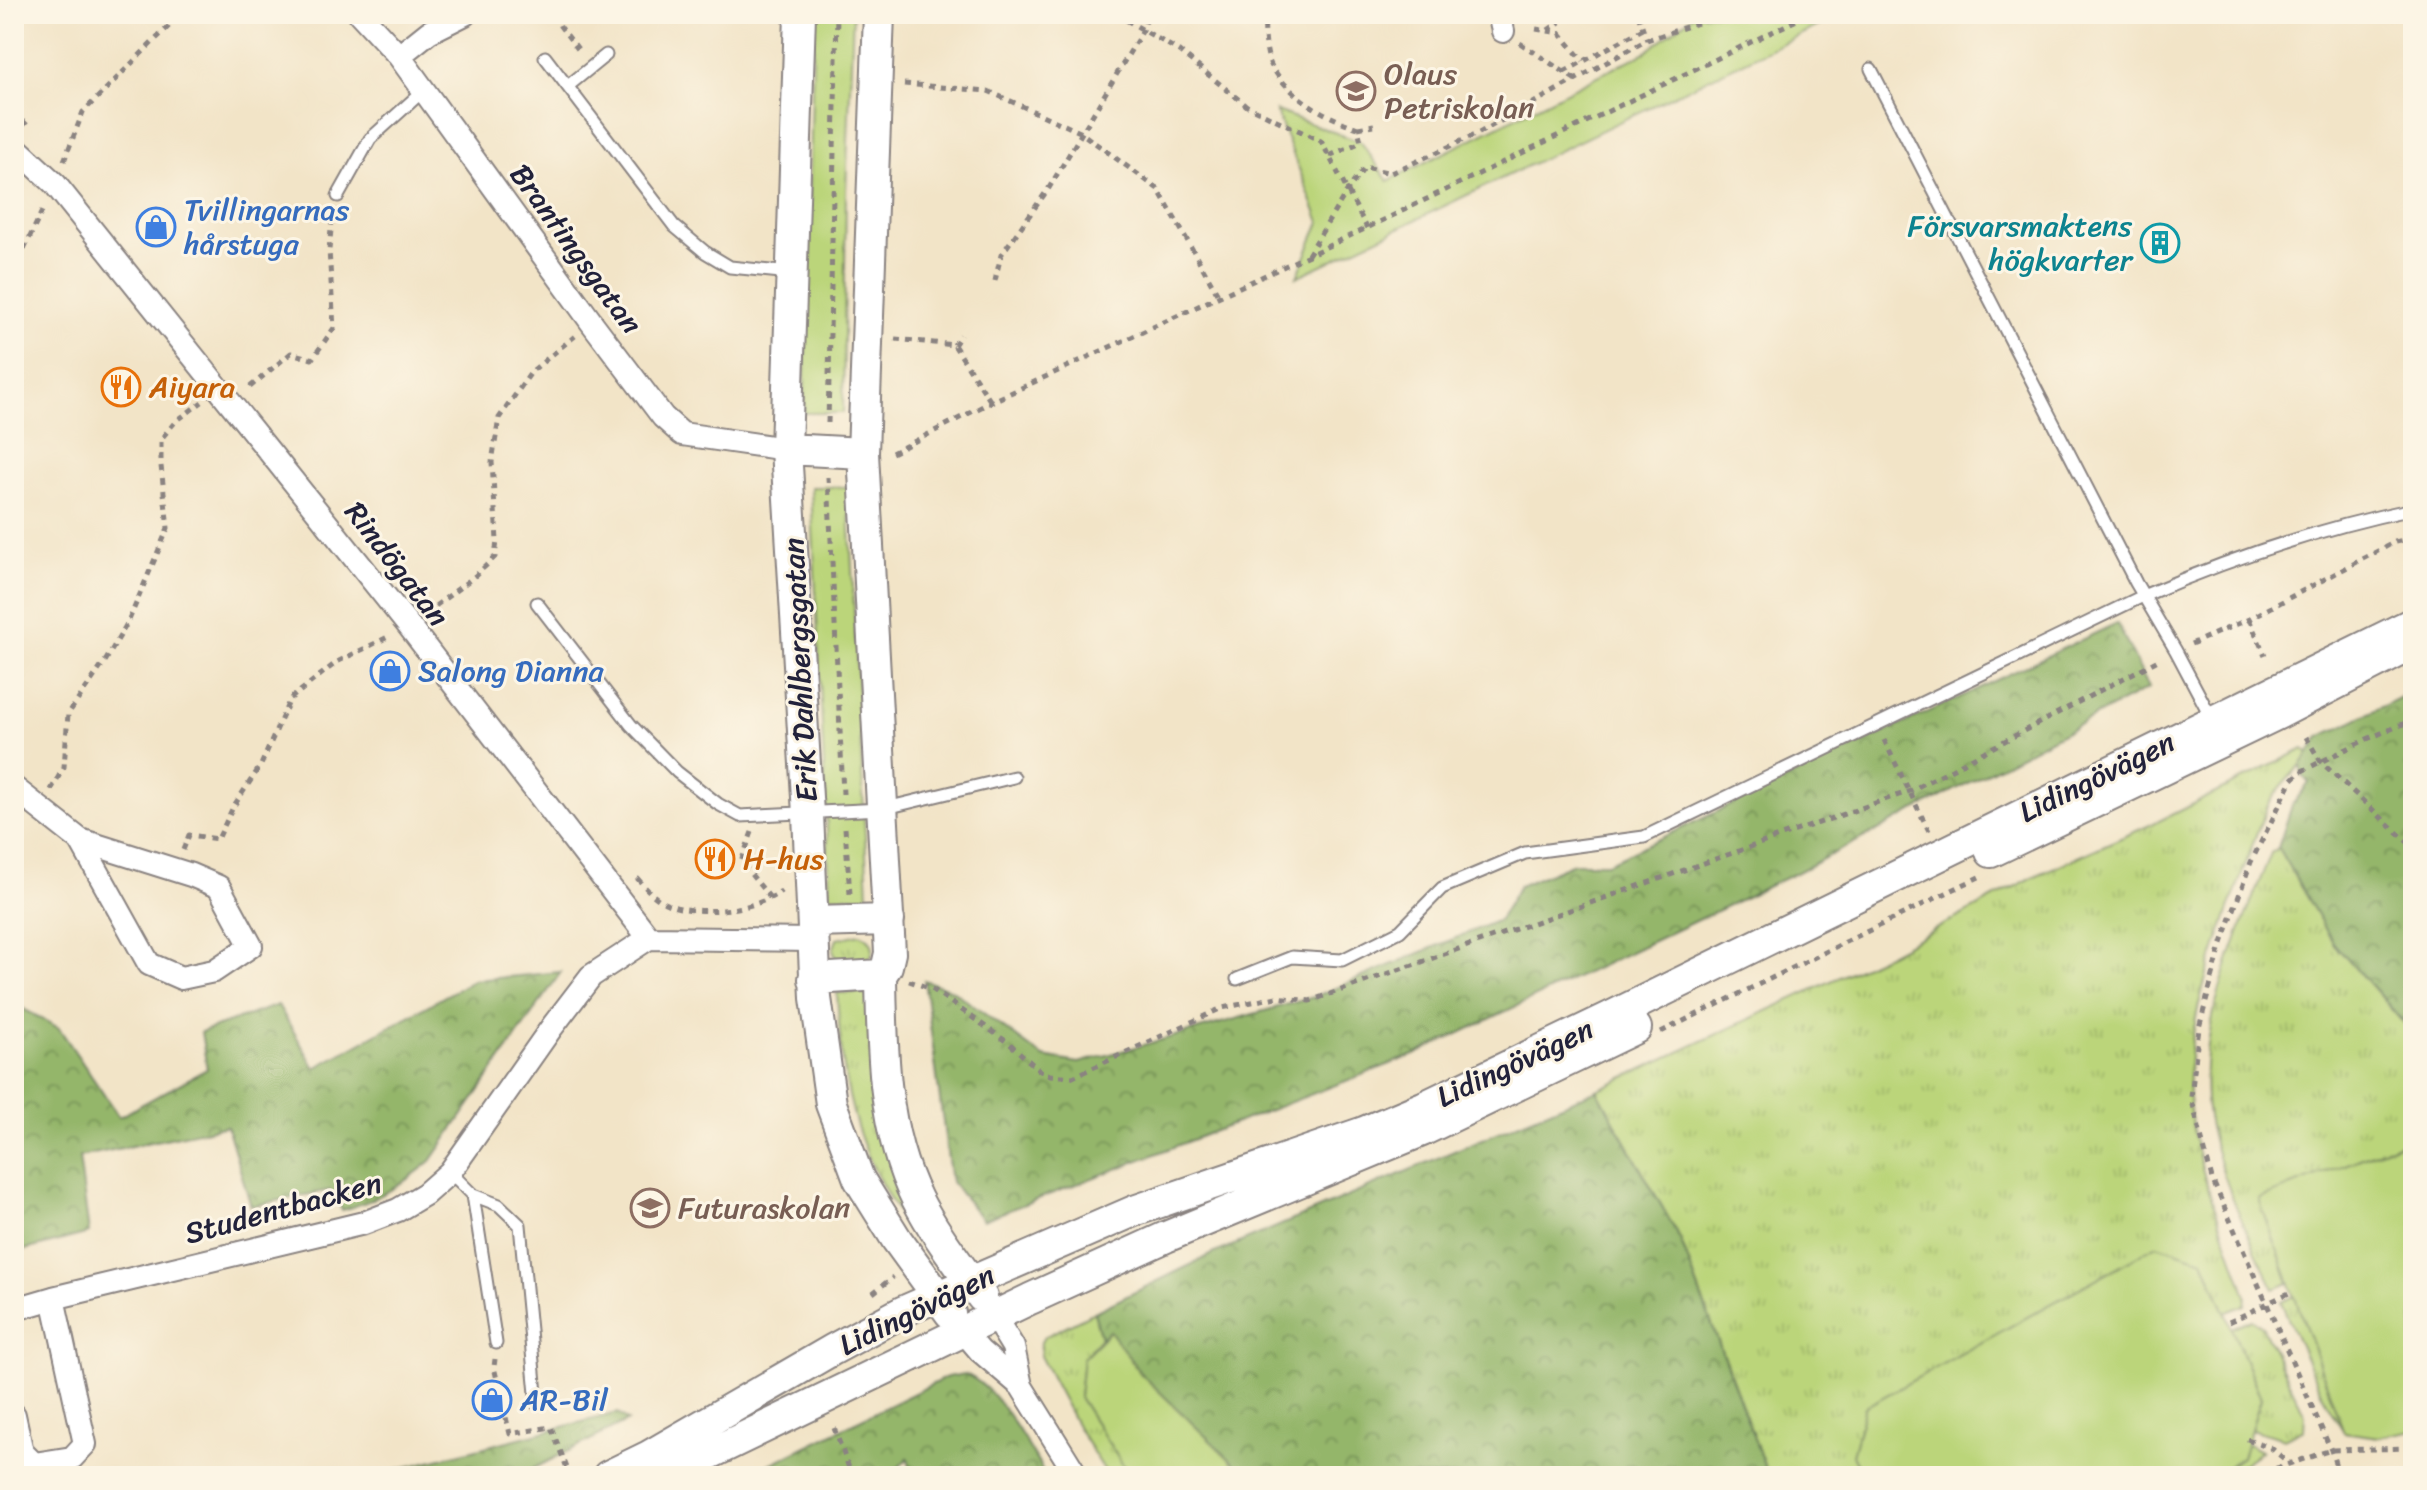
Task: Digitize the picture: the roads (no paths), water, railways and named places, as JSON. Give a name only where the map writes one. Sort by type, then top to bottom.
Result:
[{"type":"main road","name":"Erik Dahlbergsgatan","points":[[800,14],[786,449],[808,814],[814,979],[823,1059],[831,1104],[859,1179],[875,1207],[963,1331]]},
{"type":"main road","points":[[879,14],[863,453],[889,920],[890,953],[881,975],[888,1099],[897,1150],[918,1202],[994,1316]]},
{"type":"main road","points":[[786,449],[863,453]]},
{"type":"main road","name":"Lidingövägen","points":[[608,1476],[844,1343],[971,1281],[1134,1211],[1364,1132],[1423,1107],[2413,623]]},
{"type":"main road","name":"Lidingövägen","points":[[664,1476],[994,1316],[1166,1237],[1422,1131],[2266,720],[2413,645]]},
{"type":"main road","points":[[813,931],[853,922],[889,920]]},
{"type":"main road","points":[[814,979],[881,975]]},
{"type":"street","name":"Brantingsgatan","points":[[360,14],[399,56],[663,417],[682,434],[786,449]]},
{"type":"street","points":[[399,56],[429,32],[465,14]]},
{"type":"street","name":"Rindögatan","points":[[14,146],[55,184],[409,626],[649,938]]},
{"type":"street","points":[[14,788],[80,840],[219,887],[251,946],[214,971],[181,978],[149,964],[80,840]]},
{"type":"street","points":[[649,938],[813,931]]},
{"type":"street","name":"Studentbacken","points":[[14,1312],[53,1298],[364,1223],[398,1210],[425,1194],[450,1172],[591,976],[649,938]]},
{"type":"street","points":[[14,1415],[22,1452],[34,1464],[72,1458],[85,1444],[53,1298]]},
{"type":"street","points":[[994,1316],[1013,1347],[1021,1386]]},
{"type":"street","points":[[963,1331],[980,1351],[1021,1386],[1077,1476]]},
{"type":"lane","points":[[568,86],[606,55]]},
{"type":"lane","points":[[545,57],[674,226],[730,267],[792,273]]},
{"type":"lane","points":[[1871,69],[2143,596],[2212,720]]},
{"type":"lane","points":[[338,196],[370,139],[424,90]]},
{"type":"lane","points":[[1237,979],[1292,957],[1342,960],[1400,931],[1442,888],[1525,853],[1644,837],[2192,575],[2359,520],[2413,509]]},
{"type":"lane","points":[[537,603],[631,725],[677,772],[718,804],[740,816],[882,809],[1014,777]]},
{"type":"lane","points":[[450,1172],[473,1195],[499,1205],[520,1225],[537,1404]]},
{"type":"lane","points":[[473,1195],[496,1343]]},
{"type":"place","name":"Olaus Petriskolan","points":[[1356,91]]},
{"type":"place","name":"Tvillingarnas hårstuga","points":[[156,227]]},
{"type":"place","name":"Försvarsmaktens högkvarter","points":[[2160,243]]},
{"type":"place","name":"Aiyara","points":[[121,387]]},
{"type":"place","name":"Salong Dianna","points":[[390,671]]},
{"type":"place","name":"H-hus","points":[[715,859]]},
{"type":"place","name":"Futuraskolan","points":[[650,1208]]},
{"type":"place","name":"AR-Bil","points":[[492,1400]]}]
